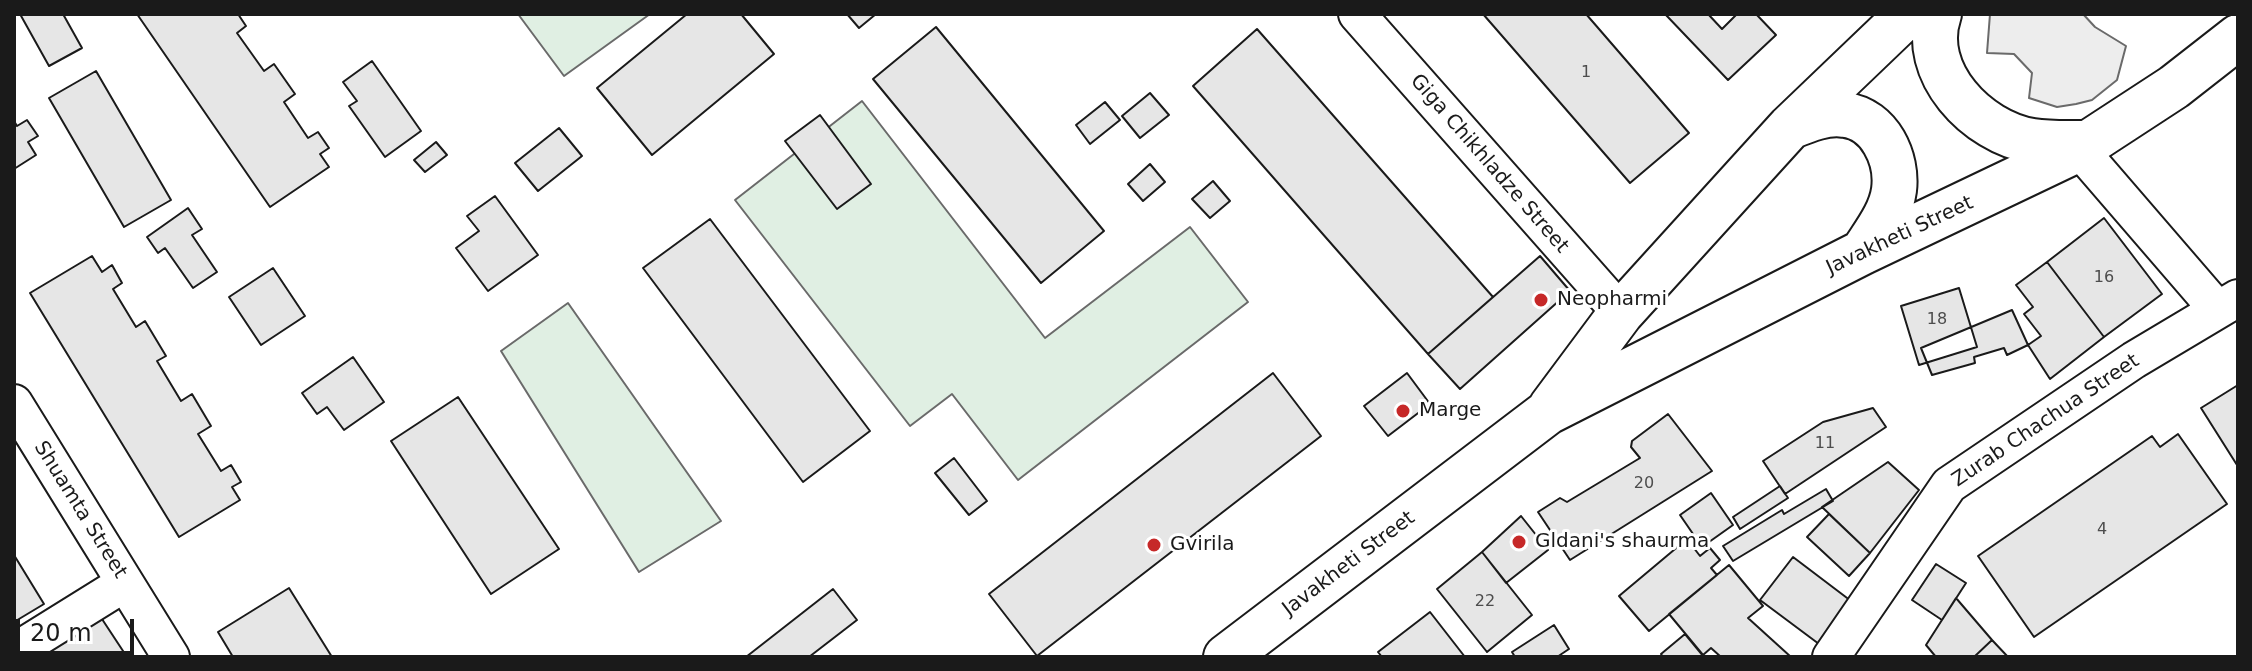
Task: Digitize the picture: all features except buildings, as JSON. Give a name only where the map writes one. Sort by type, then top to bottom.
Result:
[{"type":"main road","name":"Javakheti Street","points":[[1548,412],[1621,313],[1790,127],[1908,14]]},
{"type":"main road","points":[[1939,14],[1936,51],[1944,75],[1979,120],[2031,141],[2084,146]]},
{"type":"main road","name":"Javakheti Street","points":[[1226,657],[1548,412],[1863,252],[2084,146],[2174,87],[2236,40]]},
{"type":"main road","points":[[1790,127],[1812,118],[1848,115],[1874,129],[1885,143],[1894,160],[1894,192],[1885,215],[1863,252]]},
{"type":"street","name":"Giga Chikhladze Street","points":[[1357,14],[1621,313]]},
{"type":"street","points":[[2084,146],[2227,304]]},
{"type":"street","name":"Zurab Chachua Street","points":[[1831,657],[1949,485],[2134,360],[2227,304]]},
{"type":"street","name":"Shuamta Street","points":[[14,403],[171,657]]},
{"type":"street","points":[[14,652],[125,583]]},
{"type":"green space","points":[[518,14],[650,14],[564,76]]},
{"type":"green space","points":[[862,101],[1045,338],[1190,227],[1248,302],[1018,480],[952,394],[910,426],[735,200]]},
{"type":"green space","points":[[568,303],[721,521],[639,572],[501,351]]},
{"type":"shaded area","points":[[1990,14],[2083,14],[2095,27],[2126,46],[2117,80],[2092,100],[2076,104],[2057,107],[2029,98],[2032,73],[2014,54],[1987,53]]},
{"type":"place","name":"Neopharmi","points":[[1541,300]]},
{"type":"place","name":"Marge","points":[[1403,411]]},
{"type":"place","name":"Gldani's shaurma","points":[[1519,542]]},
{"type":"place","name":"Gvirila","points":[[1154,545]]}]
